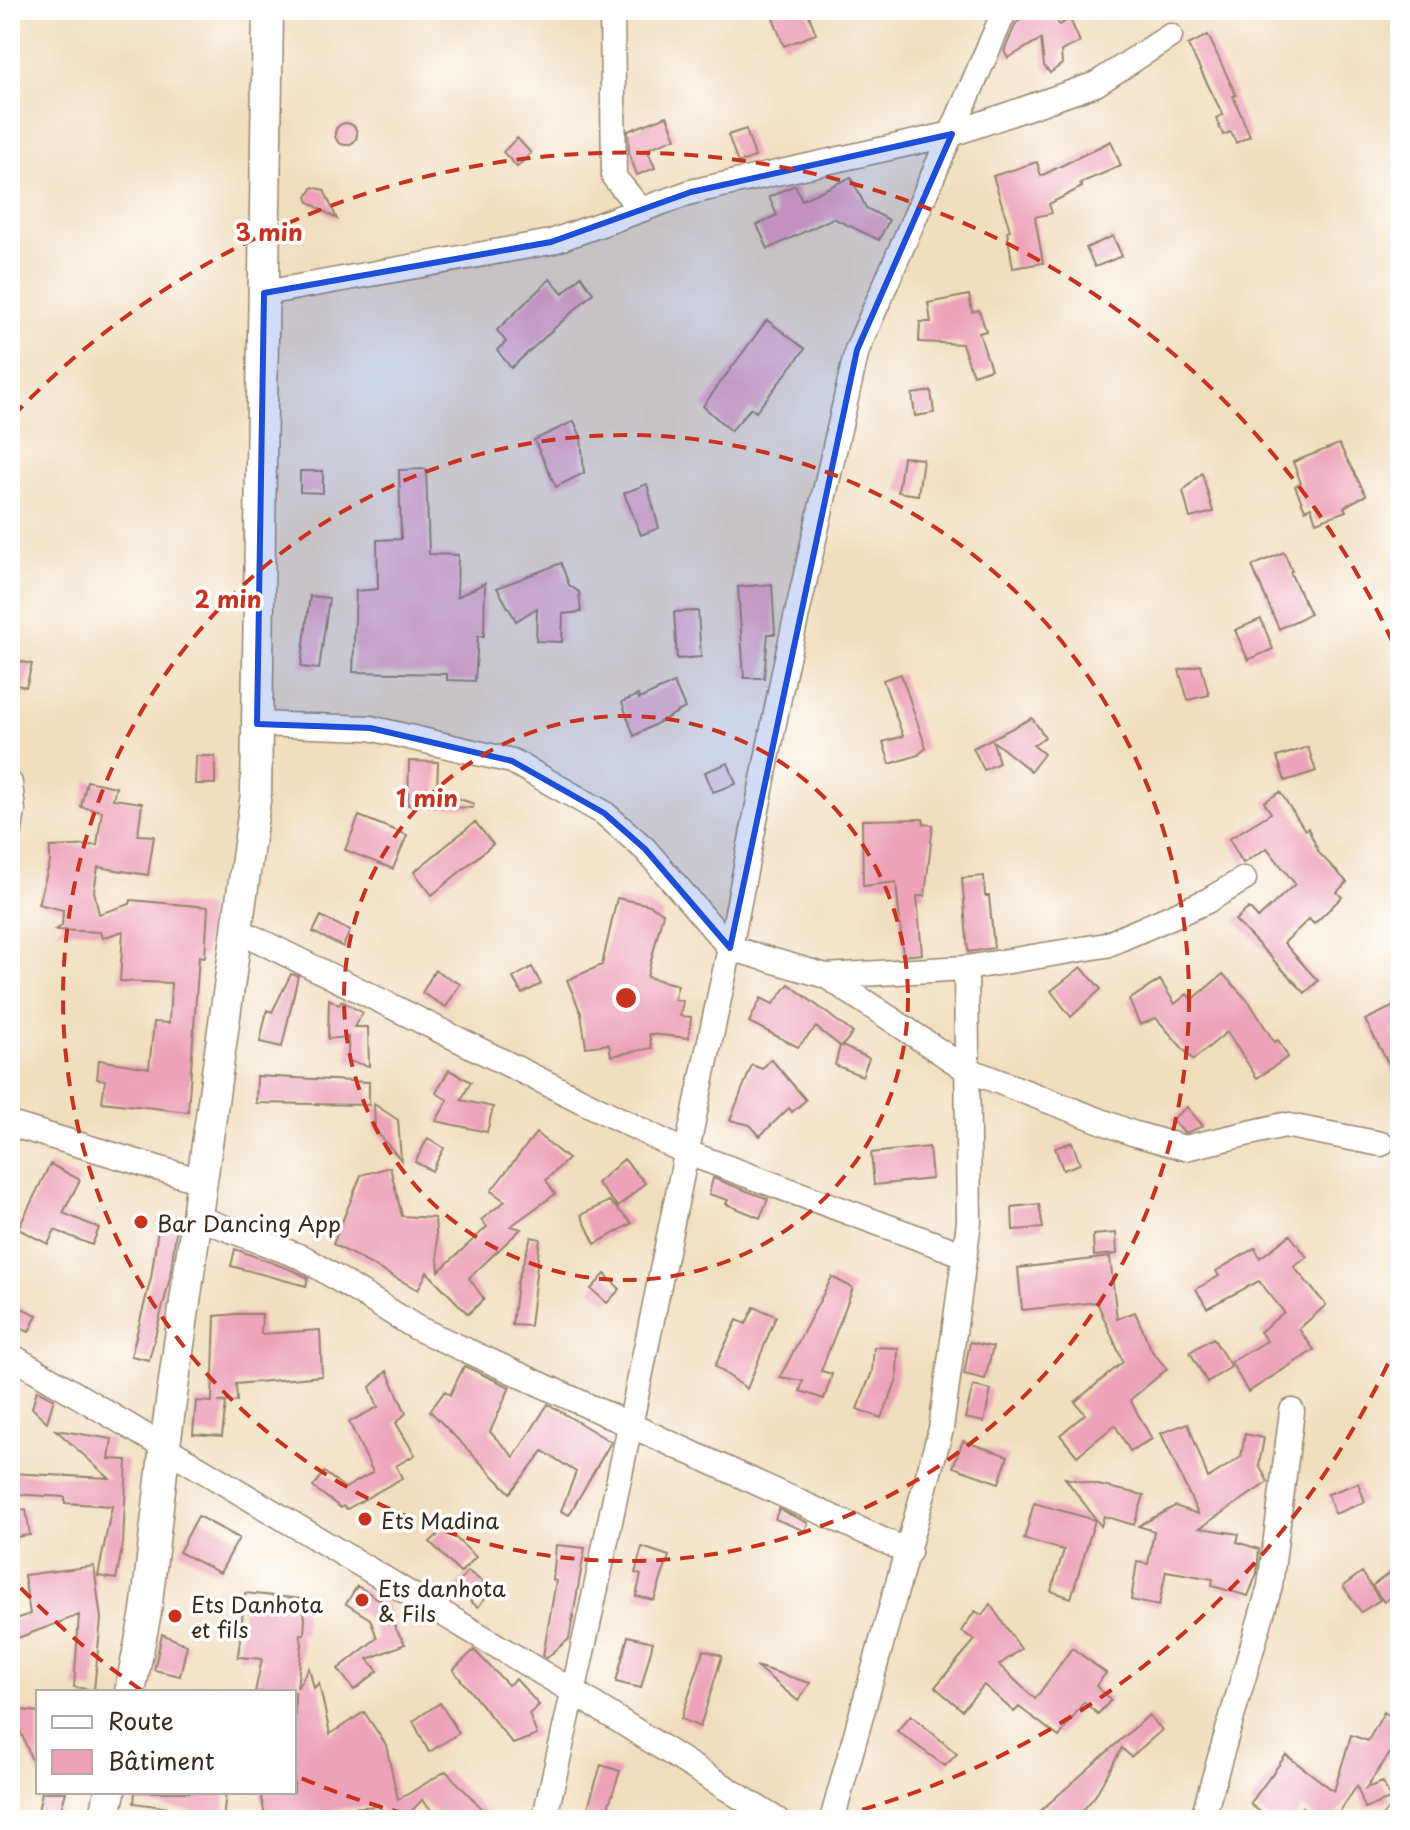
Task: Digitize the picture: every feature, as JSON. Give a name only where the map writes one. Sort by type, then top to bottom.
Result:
[{"type":"street","points":[[612,10],[614,177],[641,210]]},
{"type":"street","points":[[544,1820],[632,1429],[685,1152],[730,948],[785,667],[857,350],[1005,10]]},
{"type":"street","points":[[130,1690],[146,1612],[165,1445],[256,794],[264,293],[263,14]]},
{"type":"street","points":[[264,293],[551,242],[691,192],[952,134],[1096,84],[1170,36]]},
{"type":"street","points":[[257,724],[370,728],[512,761],[604,813],[645,849],[730,948],[826,976],[966,1069],[1132,1133],[1185,1148],[1284,1125],[1381,1144]]},
{"type":"street","points":[[10,783],[13,810],[10,830]]},
{"type":"street","points":[[826,976],[966,968],[1106,945],[1207,901],[1244,879]]},
{"type":"street","points":[[238,930],[685,1152],[965,1255]]},
{"type":"street","points":[[832,1820],[941,1429],[969,1222],[966,968]]},
{"type":"street","points":[[10,1124],[204,1182]]},
{"type":"street","points":[[199,1218],[304,1258],[417,1328],[632,1429],[909,1552]]},
{"type":"street","points":[[10,1355],[574,1692],[777,1820]]},
{"type":"street","points":[[1202,1820],[1270,1586],[1292,1411]]},
{"type":"street","points":[[104,1820],[110,1794]]},
{"type":"street","points":[[1395,1820],[1400,1816]]},
{"type":"highlighted area","points":[[952,134],[857,350],[730,948],[645,849],[604,813],[512,761],[370,728],[257,724],[264,293],[551,242],[691,192]]},
{"type":"building","points":[[770,10],[807,10],[816,34],[784,46]]},
{"type":"building","points":[[1039,10],[1050,10],[1059,25],[1070,19],[1080,42],[1061,51],[1062,64],[1050,73],[1044,66],[1041,39],[1008,58],[1004,51],[1016,23]]},
{"type":"building","points":[[1208,35],[1236,95],[1233,96],[1250,136],[1236,143],[1231,132],[1223,135],[1216,118],[1223,115],[1188,45]]},
{"type":"building","points":[[667,116],[676,138],[647,149],[655,168],[637,175],[629,153],[628,131]]},
{"type":"building","points":[[346,123],[354,126],[357,134],[354,142],[346,145],[338,142],[335,134],[338,126]]},
{"type":"building","points":[[746,129],[755,157],[738,163],[728,135]]},
{"type":"building","points":[[517,138],[531,153],[517,167],[503,152]]},
{"type":"building","points":[[1111,141],[1121,166],[1080,183],[1082,187],[1049,204],[1052,213],[1035,217],[1043,263],[1013,268],[1007,231],[1010,230],[993,176],[1037,162],[1041,176]]},
{"type":"building","points":[[851,177],[866,208],[889,220],[879,240],[833,218],[768,249],[757,225],[777,215],[769,197],[795,185],[802,200]]},
{"type":"building","points":[[313,187],[324,190],[337,219],[309,202],[307,197]]},
{"type":"building","points":[[1113,236],[1122,256],[1095,267],[1086,248]]},
{"type":"building","points":[[581,276],[593,293],[511,368],[497,350],[506,342],[497,330],[550,279],[563,293]]},
{"type":"building","points":[[969,295],[972,312],[979,310],[986,331],[979,333],[991,369],[973,375],[962,344],[919,342],[920,322],[931,322],[928,303]]},
{"type":"building","points":[[767,320],[805,349],[756,412],[751,408],[731,431],[703,406]]},
{"type":"building","points":[[931,391],[934,413],[915,416],[912,394]]},
{"type":"building","points":[[574,421],[581,437],[584,473],[556,487],[534,440]]},
{"type":"building","points":[[1339,444],[1366,495],[1344,507],[1346,511],[1316,522],[1311,507],[1305,510],[1295,486],[1301,483],[1293,462]]},
{"type":"building","points":[[903,457],[923,459],[918,495],[898,492]]},
{"type":"building","points":[[426,469],[429,554],[458,555],[457,597],[485,583],[484,636],[478,636],[475,681],[447,680],[447,674],[353,672],[356,591],[378,589],[377,540],[401,539],[399,470]]},
{"type":"building","points":[[300,471],[323,471],[323,493],[300,492]]},
{"type":"building","points":[[1202,473],[1213,512],[1190,518],[1183,491]]},
{"type":"building","points":[[647,484],[659,528],[641,535],[624,493]]},
{"type":"building","points":[[1284,552],[1310,614],[1279,629],[1252,566]]},
{"type":"building","points":[[561,563],[569,585],[579,592],[581,612],[563,614],[562,642],[536,641],[537,608],[516,621],[497,588]]},
{"type":"building","points":[[772,584],[775,634],[768,634],[764,678],[744,678],[738,587]]},
{"type":"building","points":[[310,596],[329,598],[319,669],[301,667]]},
{"type":"building","points":[[698,611],[701,657],[677,659],[674,612]]},
{"type":"building","points":[[1261,619],[1273,649],[1248,660],[1235,630]]},
{"type":"building","points":[[10,659],[32,664],[26,687],[10,683]]},
{"type":"building","points":[[1201,665],[1209,695],[1188,700],[1179,670]]},
{"type":"building","points":[[901,674],[926,748],[918,755],[890,764],[883,742],[903,736],[883,680]]},
{"type":"building","points":[[674,683],[685,708],[634,736],[622,702],[638,695],[639,699]]},
{"type":"building","points":[[1032,718],[1045,737],[1033,745],[1044,754],[1031,771],[993,741],[999,763],[984,770],[973,748]]},
{"type":"building","points":[[1308,747],[1316,771],[1285,781],[1277,757]]},
{"type":"building","points":[[196,756],[215,756],[215,784],[195,784]]},
{"type":"building","points":[[409,761],[438,762],[437,791],[474,804],[473,808],[408,805]]},
{"type":"building","points":[[728,763],[736,784],[713,792],[705,772]]},
{"type":"building","points":[[87,781],[116,787],[113,799],[142,803],[138,835],[154,836],[148,875],[98,867],[94,891],[99,914],[130,904],[131,900],[208,907],[205,957],[199,956],[188,1112],[102,1102],[105,1080],[97,1079],[99,1060],[149,1068],[154,1022],[169,1023],[171,983],[120,981],[123,931],[102,938],[100,932],[55,930],[62,926],[63,910],[38,904],[50,862],[50,847],[97,845],[102,811],[81,807]]},
{"type":"building","points":[[1280,792],[1305,830],[1308,828],[1319,853],[1347,882],[1337,892],[1342,897],[1314,924],[1309,919],[1284,943],[1318,981],[1305,993],[1235,920],[1249,908],[1258,918],[1295,884],[1267,848],[1243,863],[1229,839],[1271,813],[1264,802]]},
{"type":"building","points":[[359,816],[407,835],[393,869],[345,850]]},
{"type":"building","points":[[923,819],[924,824],[933,825],[925,896],[917,896],[922,954],[903,956],[896,882],[863,886],[862,820]]},
{"type":"building","points":[[475,822],[493,844],[432,895],[414,872]]},
{"type":"building","points":[[984,876],[994,948],[968,952],[962,878]]},
{"type":"building","points":[[617,898],[650,905],[663,913],[647,977],[678,985],[674,1000],[683,1001],[680,1016],[691,1017],[689,1038],[649,1034],[652,1048],[611,1056],[609,1044],[586,1047],[581,1013],[567,980],[602,965]]},
{"type":"building","points":[[321,916],[350,931],[343,947],[313,932]]},
{"type":"building","points":[[532,967],[541,984],[522,994],[513,978]]},
{"type":"building","points":[[1081,967],[1101,989],[1071,1017],[1051,991]]},
{"type":"building","points":[[435,970],[460,984],[446,1007],[422,993]]},
{"type":"building","points":[[291,974],[298,976],[282,1047],[260,1042],[267,1010],[272,1012]]},
{"type":"building","points":[[1223,974],[1250,1003],[1274,1042],[1278,1040],[1288,1057],[1257,1078],[1227,1032],[1193,1060],[1156,1018],[1140,1025],[1129,1000],[1160,980],[1175,1004],[1187,994],[1192,1000]]},
{"type":"building","points":[[789,984],[853,1033],[842,1046],[869,1058],[862,1076],[835,1065],[840,1046],[816,1027],[798,1047],[749,1022],[761,998],[773,1004]]},
{"type":"building","points":[[329,999],[339,1005],[342,1001],[363,1013],[354,1027],[368,1027],[369,1066],[348,1061],[348,1037],[328,1039]]},
{"type":"building","points":[[1400,1003],[1400,1027],[1392,1031],[1400,1045],[1400,1085],[1365,1020]]},
{"type":"building","points":[[771,1059],[806,1100],[792,1112],[789,1108],[760,1136],[750,1125],[730,1120],[752,1065],[762,1069]]},
{"type":"building","points":[[449,1070],[471,1082],[461,1100],[493,1107],[487,1132],[436,1121],[448,1100],[436,1093]]},
{"type":"building","points":[[257,1076],[369,1082],[369,1105],[256,1103]]},
{"type":"building","points":[[374,1104],[398,1120],[401,1160],[375,1130]]},
{"type":"building","points":[[1187,1107],[1203,1126],[1185,1133],[1171,1120]]},
{"type":"building","points":[[536,1133],[568,1159],[546,1180],[555,1194],[511,1226],[521,1229],[469,1278],[484,1299],[468,1314],[427,1272],[418,1290],[333,1244],[361,1175],[390,1167],[402,1216],[435,1218],[439,1271],[487,1227],[481,1220],[505,1201],[491,1191]]},
{"type":"building","points":[[428,1138],[444,1148],[432,1171],[415,1162]]},
{"type":"building","points":[[1072,1142],[1080,1164],[1063,1170],[1055,1148]]},
{"type":"building","points":[[929,1147],[932,1179],[874,1185],[871,1153]]},
{"type":"building","points":[[624,1159],[645,1183],[618,1207],[597,1183]]},
{"type":"building","points":[[50,1164],[80,1180],[63,1213],[99,1228],[92,1245],[55,1230],[48,1244],[18,1229]]},
{"type":"building","points":[[713,1178],[768,1199],[760,1218],[726,1204],[728,1200],[709,1194]]},
{"type":"building","points":[[609,1201],[632,1223],[595,1244],[581,1215]]},
{"type":"building","points":[[1039,1204],[1043,1228],[1013,1230],[1012,1207]]},
{"type":"building","points":[[159,1222],[177,1224],[170,1278],[149,1360],[131,1356],[151,1278]]},
{"type":"building","points":[[1116,1233],[1117,1254],[1094,1256],[1093,1235]]},
{"type":"building","points":[[1290,1235],[1307,1257],[1294,1267],[1326,1305],[1299,1329],[1314,1350],[1248,1392],[1231,1362],[1267,1341],[1260,1332],[1284,1312],[1259,1281],[1207,1308],[1196,1289],[1219,1276],[1216,1271],[1255,1248],[1260,1258]]},
{"type":"building","points":[[531,1237],[540,1239],[530,1326],[512,1325],[517,1283]]},
{"type":"building","points":[[235,1249],[297,1272],[308,1278],[306,1286],[231,1266]]},
{"type":"building","points":[[1110,1257],[1117,1319],[1135,1312],[1152,1351],[1167,1369],[1130,1400],[1152,1439],[1130,1451],[1115,1425],[1077,1456],[1060,1435],[1085,1414],[1075,1402],[1123,1362],[1097,1302],[1022,1310],[1018,1268]]},
{"type":"building","points":[[605,1274],[620,1289],[607,1303],[591,1289]]},
{"type":"building","points":[[832,1277],[853,1288],[821,1371],[832,1374],[824,1399],[800,1391],[803,1381],[780,1377]]},
{"type":"building","points":[[10,1303],[37,1315],[29,1332],[10,1324]]},
{"type":"building","points":[[754,1307],[776,1316],[747,1389],[715,1366],[737,1320],[746,1324]]},
{"type":"building","points":[[262,1314],[261,1334],[320,1330],[322,1376],[236,1384],[237,1401],[218,1402],[226,1403],[222,1436],[193,1434],[196,1401],[212,1402],[215,1316]]},
{"type":"building","points":[[1213,1338],[1231,1367],[1207,1382],[1190,1352]]},
{"type":"building","points":[[970,1342],[993,1347],[985,1379],[964,1374]]},
{"type":"building","points":[[874,1347],[898,1348],[897,1380],[881,1418],[857,1409],[872,1372]]},
{"type":"building","points":[[464,1366],[510,1387],[490,1432],[514,1457],[548,1404],[611,1442],[569,1515],[561,1511],[576,1472],[543,1451],[510,1493],[430,1411],[445,1391],[450,1395]]},
{"type":"building","points":[[387,1371],[406,1413],[396,1423],[415,1455],[396,1466],[402,1478],[347,1509],[341,1508],[313,1487],[324,1472],[345,1488],[373,1472],[349,1422],[378,1407],[370,1387]]},
{"type":"building","points":[[973,1386],[991,1390],[984,1422],[965,1418]]},
{"type":"building","points":[[37,1390],[54,1399],[47,1422],[32,1408]]},
{"type":"building","points":[[1188,1423],[1208,1478],[1241,1457],[1245,1434],[1264,1438],[1259,1465],[1268,1482],[1200,1528],[1239,1534],[1237,1542],[1259,1549],[1257,1573],[1248,1596],[1212,1586],[1213,1579],[1166,1571],[1159,1606],[1131,1600],[1137,1562],[1148,1564],[1154,1531],[1138,1526],[1175,1506],[1198,1514],[1161,1433]]},
{"type":"building","points":[[56,1430],[112,1439],[109,1459],[127,1460],[123,1544],[116,1579],[98,1576],[112,1506],[65,1503],[65,1497],[12,1494],[10,1473],[109,1478]]},
{"type":"building","points":[[963,1441],[1008,1456],[999,1483],[953,1467]]},
{"type":"building","points":[[1065,1478],[1144,1495],[1134,1525],[1104,1516],[1101,1526]]},
{"type":"building","points":[[1358,1483],[1365,1502],[1335,1514],[1328,1494]]},
{"type":"building","points":[[1034,1503],[1095,1520],[1071,1598],[1051,1591],[1064,1550],[1024,1539]]},
{"type":"building","points":[[26,1509],[30,1535],[10,1538],[10,1511]]},
{"type":"building","points":[[779,1509],[808,1523],[805,1531],[775,1519]]},
{"type":"building","points":[[198,1516],[239,1538],[220,1573],[179,1552]]},
{"type":"building","points":[[445,1528],[476,1557],[460,1573],[430,1542]]},
{"type":"building","points":[[556,1545],[585,1548],[569,1639],[546,1658],[543,1656],[556,1581],[553,1580]]},
{"type":"building","points":[[642,1547],[669,1556],[654,1600],[636,1596],[641,1575],[635,1573]]},
{"type":"building","points":[[1400,1565],[1400,1590],[1384,1602],[1372,1586]]},
{"type":"building","points":[[94,1566],[101,1619],[94,1690],[74,1687],[79,1615],[10,1641],[10,1621],[30,1614],[24,1575]]},
{"type":"building","points":[[468,1571],[492,1589],[478,1607],[454,1589]]},
{"type":"building","points":[[1362,1572],[1380,1600],[1361,1612],[1343,1586]]},
{"type":"building","points":[[357,1586],[387,1604],[394,1626],[405,1644],[368,1659],[378,1671],[354,1690],[338,1669],[377,1638],[370,1619],[346,1604]]},
{"type":"building","points":[[245,1593],[301,1599],[305,1619],[304,1634],[300,1634],[302,1644],[297,1688],[309,1668],[314,1688],[319,1683],[330,1734],[364,1712],[386,1745],[398,1800],[446,1771],[493,1820],[442,1820],[422,1800],[403,1820],[365,1820],[382,1810],[378,1806],[335,1809],[336,1820],[266,1820],[260,1794],[296,1794],[296,1690],[255,1690],[262,1659],[238,1657]]},
{"type":"building","points":[[990,1604],[1021,1649],[999,1665],[1035,1699],[1072,1648],[1106,1673],[1096,1686],[1111,1700],[1098,1714],[1084,1702],[1059,1737],[1019,1707],[1014,1712],[984,1685],[962,1710],[935,1687],[975,1640],[961,1631],[975,1611],[982,1615]]},
{"type":"building","points":[[162,1634],[187,1645],[180,1676],[154,1670]]},
{"type":"building","points":[[628,1636],[653,1642],[641,1688],[616,1682]]},
{"type":"building","points":[[474,1650],[508,1685],[516,1679],[539,1705],[529,1714],[537,1735],[513,1744],[453,1670]]},
{"type":"building","points":[[704,1650],[722,1656],[700,1727],[681,1719]]},
{"type":"building","points":[[756,1666],[810,1683],[798,1701]]},
{"type":"building","points":[[440,1703],[459,1733],[429,1752],[413,1721]]},
{"type":"building","points":[[12,1709],[36,1712],[36,1771]]},
{"type":"building","points":[[1384,1712],[1400,1723],[1400,1739],[1366,1788],[1383,1782],[1390,1799],[1365,1808],[1357,1786],[1334,1820],[1320,1820],[1302,1807],[1293,1820],[1271,1820],[1250,1804],[1286,1755],[1334,1791],[1351,1735],[1368,1741]]},
{"type":"building","points":[[911,1715],[957,1754],[945,1766],[897,1731]]},
{"type":"building","points":[[1149,1715],[1162,1730],[1131,1757],[1122,1748],[1095,1796],[1075,1820],[1030,1820]]},
{"type":"building","points":[[601,1765],[620,1771],[604,1820],[584,1820]]},
{"type":"building","points":[[42,1794],[65,1794],[58,1820],[36,1820]]},
{"type":"building","points":[[135,1794],[226,1794],[223,1820],[197,1820],[198,1812],[134,1803]]},
{"type":"place","name":"Bar Dancing App","points":[[141,1222]]},
{"type":"place","name":"Ets Madina","points":[[365,1519]]},
{"type":"place","name":"Ets danhota & Fils","points":[[362,1600]]},
{"type":"place","name":"Ets Danhota et fils","points":[[175,1616]]}]
